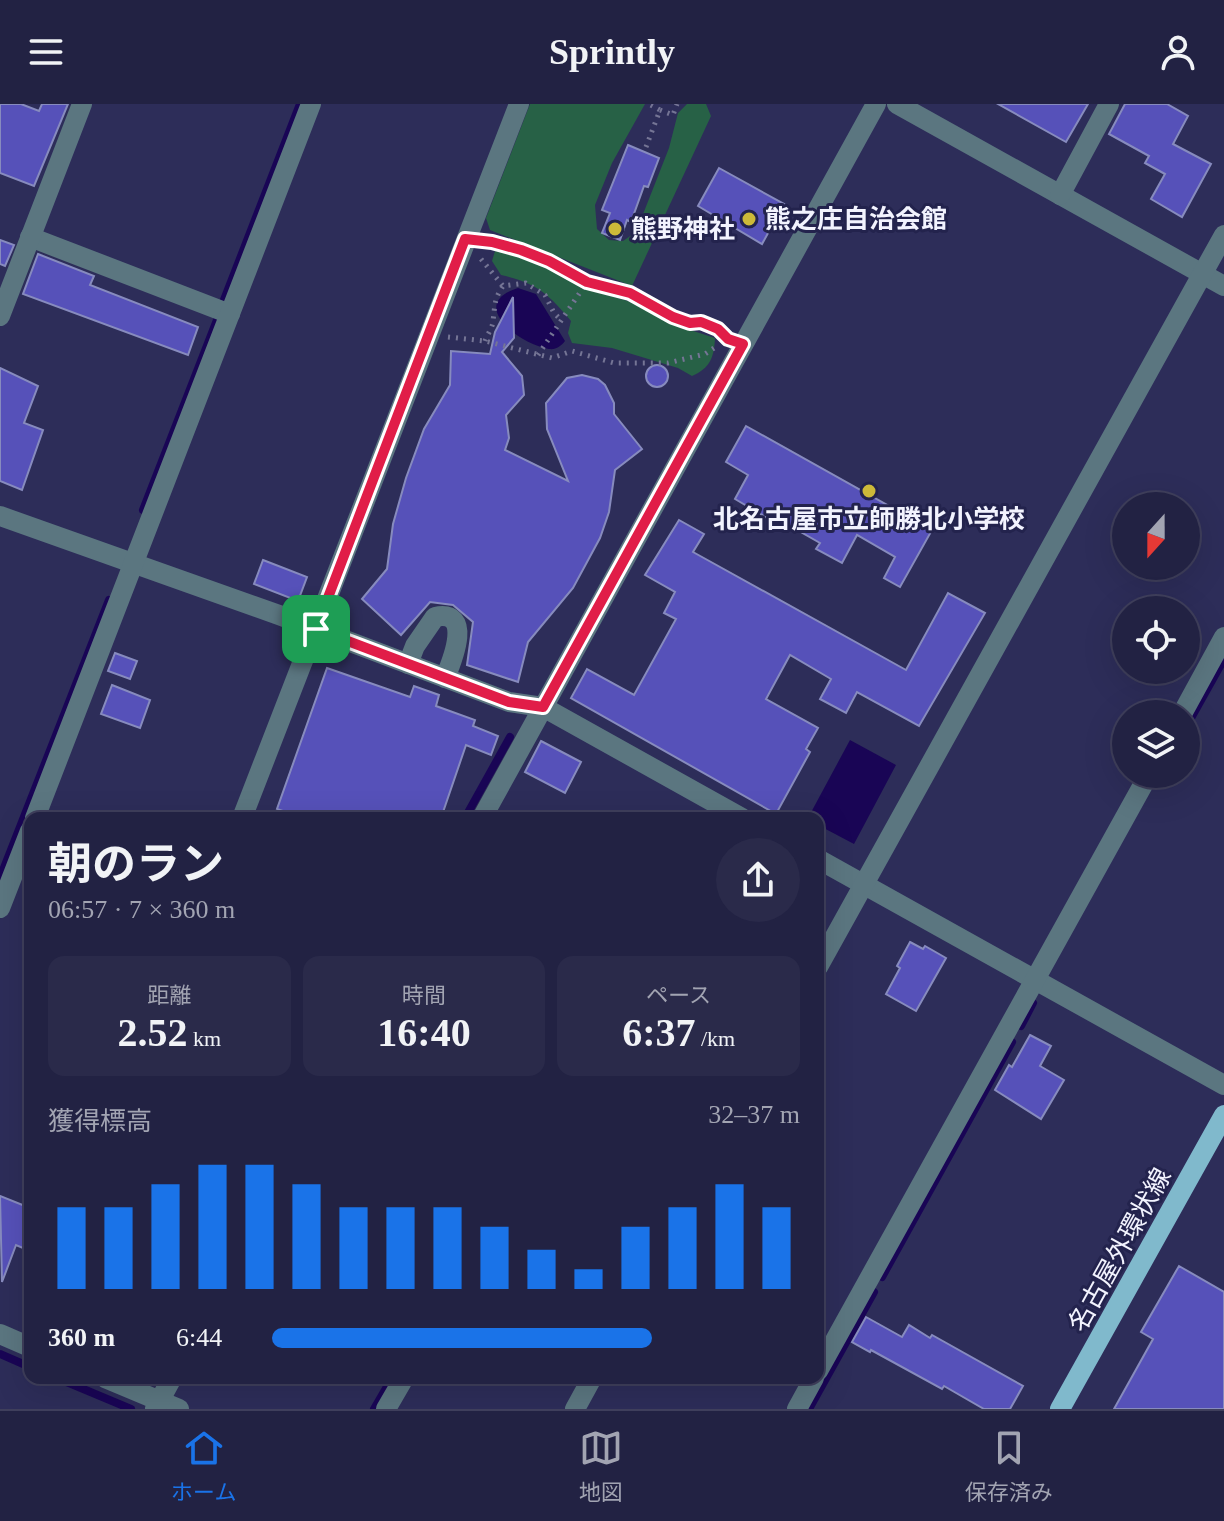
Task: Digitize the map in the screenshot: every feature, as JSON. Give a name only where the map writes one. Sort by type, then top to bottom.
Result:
[{"type":"main road","name":"名古屋外環状線","points":[[1060,1409],[1224,1115]]},
{"type":"street","points":[[0,316],[82,104]]},
{"type":"street","points":[[37,812],[311,104]]},
{"type":"street","points":[[244,812],[519,104]]},
{"type":"street","points":[[485,812],[876,104]]},
{"type":"street","points":[[897,104],[1224,286]]},
{"type":"street","points":[[1060,195],[1109,104]]},
{"type":"street","points":[[824,956],[1224,235]]},
{"type":"street","points":[[30,237],[230,314]]},
{"type":"street","points":[[0,516],[509,702],[543,707],[716,812]]},
{"type":"street","points":[[408,664],[415,646],[435,617],[445,615],[455,620],[459,628],[453,660],[445,678]]},
{"type":"street","points":[[1190,700],[1224,637]]},
{"type":"street","points":[[824,1360],[1141,788]]},
{"type":"street","points":[[0,908],[24,846]]},
{"type":"street","points":[[824,862],[1224,1085]]},
{"type":"street","points":[[0,1334],[24,1344]]},
{"type":"street","points":[[116,1384],[157,1406],[179,1409]]},
{"type":"street","points":[[157,1406],[169,1384]]},
{"type":"street","points":[[386,1409],[401,1384]]},
{"type":"street","points":[[575,1409],[589,1384]]},
{"type":"street","points":[[797,1409],[811,1384]]},
{"type":"path","points":[[649,104],[673,115],[677,104]]},
{"type":"path","points":[[646,147],[660,110]]},
{"type":"path","points":[[427,335],[485,341],[552,358],[572,351],[614,363],[668,363],[705,354],[728,339],[718,329],[673,317],[630,293],[587,282],[521,250],[465,239]]},
{"type":"path","points":[[538,355],[587,282]]},
{"type":"path","points":[[485,341],[493,322],[496,296],[503,286],[526,283],[545,295],[562,321]]},
{"type":"green space","points":[[530,104],[645,104],[612,163],[595,205],[597,229],[609,240],[623,241],[636,232],[669,148],[678,113],[687,104],[706,104],[711,116],[632,286],[490,230],[486,218]]},
{"type":"green space","points":[[495,251],[550,267],[593,291],[628,301],[681,327],[715,338],[710,362],[692,376],[678,368],[612,348],[572,343],[568,333],[571,321],[540,290],[501,275],[492,261]]},
{"type":"shaded area","points":[[518,288],[536,294],[565,341],[560,346],[552,349],[537,346],[503,323],[497,313],[497,304],[503,295]]},
{"type":"shaded area","points":[[850,740],[896,765],[854,844],[824,828],[824,812],[811,812]]},
{"type":"building","points":[[0,104],[21,104],[39,111],[42,104],[68,104],[34,186],[0,173]]},
{"type":"building","points":[[998,104],[1088,104],[1066,142]]},
{"type":"building","points":[[1125,104],[1167,104],[1188,116],[1173,144],[1211,164],[1182,217],[1151,199],[1165,174],[1145,163],[1149,156],[1109,134]]},
{"type":"building","points":[[628,145],[659,158],[648,187],[644,186],[631,222],[627,220],[620,240],[602,233],[610,213],[602,210]]},
{"type":"building","name":"熊之庄自治会館","points":[[719,168],[784,204],[762,244],[698,206]]},
{"type":"building","points":[[0,240],[14,245],[5,266],[0,264]]},
{"type":"building","points":[[38,254],[94,276],[90,285],[198,327],[188,355],[23,294]]},
{"type":"building","points":[[513,297],[514,338],[502,352],[522,376],[524,395],[506,415],[509,438],[505,450],[568,481],[547,429],[546,403],[567,378],[582,375],[598,379],[605,385],[614,403],[614,414],[642,449],[615,470],[609,512],[600,538],[573,588],[528,642],[518,682],[467,665],[473,622],[453,605],[430,602],[401,635],[362,599],[387,569],[393,524],[406,478],[424,429],[450,385],[451,351],[490,354],[495,332]]},
{"type":"building","points":[[657,365],[665,368],[668,376],[665,384],[657,387],[649,384],[646,376],[649,368]]},
{"type":"building","points":[[0,368],[38,386],[24,423],[43,430],[22,490],[0,481]]},
{"type":"building","points":[[746,426],[932,530],[900,587],[884,578],[895,557],[857,535],[842,563],[816,549],[820,543],[783,522],[781,526],[735,499],[748,475],[726,462]]},
{"type":"building","points":[[679,520],[704,534],[693,552],[906,670],[948,593],[985,613],[919,726],[857,692],[846,713],[820,699],[831,679],[790,655],[766,699],[818,728],[806,749],[810,752],[777,812],[772,812],[571,698],[587,669],[634,695],[676,619],[664,613],[675,592],[645,575]]},
{"type":"building","points":[[263,560],[307,577],[298,601],[254,584]]},
{"type":"building","points":[[115,653],[137,661],[130,679],[108,671]]},
{"type":"building","points":[[327,668],[410,697],[414,686],[439,695],[436,706],[475,720],[473,726],[498,736],[491,755],[466,745],[443,812],[286,812],[277,809]]},
{"type":"building","points":[[112,685],[150,700],[140,728],[101,714]]},
{"type":"building","points":[[541,741],[581,762],[565,793],[525,772]]},
{"type":"building","points":[[910,942],[923,949],[925,946],[946,958],[916,1011],[886,994]]},
{"type":"building","points":[[1030,1035],[1051,1046],[1040,1066],[1064,1080],[1041,1119],[995,1090]]},
{"type":"building","points":[[0,1196],[24,1206],[24,1248],[16,1245],[2,1282]]},
{"type":"building","points":[[1179,1266],[1224,1292],[1224,1409],[1114,1409],[1153,1339],[1141,1332]]},
{"type":"building","points":[[866,1317],[902,1337],[909,1325],[930,1338],[932,1335],[1023,1386],[1010,1409],[984,1409],[944,1386],[942,1389],[852,1342]]},
{"type":"waterway","points":[[222,305],[300,104]]},
{"type":"waterway","points":[[143,510],[217,320]]},
{"type":"waterway","points":[[26,812],[109,600]]},
{"type":"waterway","points":[[1200,702],[1224,659]]},
{"type":"waterway","points":[[468,812],[510,737]]},
{"type":"waterway","points":[[0,878],[24,817]]},
{"type":"waterway","points":[[1021,1026],[1033,1003]]},
{"type":"waterway","points":[[882,1277],[1012,1042]]},
{"type":"waterway","points":[[824,1382],[874,1292]]},
{"type":"waterway","points":[[0,1354],[24,1364]]},
{"type":"waterway","points":[[71,1384],[131,1409]]},
{"type":"waterway","points":[[374,1409],[389,1384]]},
{"type":"waterway","points":[[809,1409],[823,1384]]},
{"type":"place","name":"熊之庄自治会館","points":[[749,219]]},
{"type":"place","name":"熊野神社","points":[[615,229]]},
{"type":"place","name":"北名古屋市立師勝北小学校","points":[[869,491]]},
{"type":"route","points":[[465,239],[521,250],[587,282],[630,293],[673,317],[718,329],[728,339],[743,344],[543,707],[509,702],[316,629],[465,239]]}]
